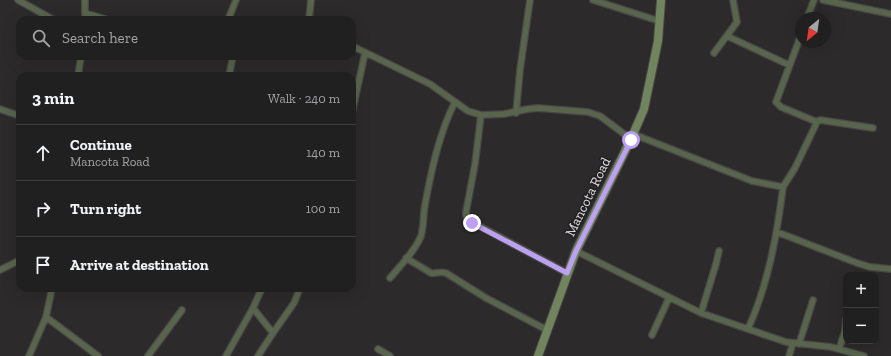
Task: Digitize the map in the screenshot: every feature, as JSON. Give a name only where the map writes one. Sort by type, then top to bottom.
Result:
[{"type":"main road","name":"Mancota Road","points":[[540,356],[547,330],[576,251],[632,137],[644,109],[658,41],[661,0]]},
{"type":"street","points":[[18,0],[47,16]]},
{"type":"street","points":[[85,0],[85,13],[95,16]]},
{"type":"street","points":[[230,16],[236,0]]},
{"type":"street","points":[[309,16],[311,0]]},
{"type":"street","points":[[516,113],[520,70],[530,0]]},
{"type":"street","points":[[593,0],[659,20]]},
{"type":"street","points":[[714,52],[737,22],[734,0]]},
{"type":"street","points":[[809,12],[814,0]]},
{"type":"street","points":[[823,0],[891,14]]},
{"type":"street","points":[[727,36],[789,65]]},
{"type":"street","points":[[356,48],[430,84],[468,111],[481,114],[504,114],[538,108],[588,112],[600,116],[632,137],[752,181],[783,187]]},
{"type":"street","points":[[796,48],[776,102],[781,107],[817,122],[820,120],[825,120],[874,128]]},
{"type":"street","points":[[356,95],[365,53]]},
{"type":"street","points":[[79,72],[80,60]]},
{"type":"street","points":[[230,72],[232,60]]},
{"type":"street","points":[[390,278],[416,246],[421,234],[425,206],[440,141],[446,121],[455,102]]},
{"type":"street","points":[[0,109],[16,115]]},
{"type":"street","points":[[481,114],[475,164],[466,212],[468,220],[567,273]]},
{"type":"street","points":[[748,329],[758,308],[777,232],[783,187],[795,168],[817,122]]},
{"type":"street","points":[[777,232],[857,263],[870,267],[891,269]]},
{"type":"street","points":[[576,251],[701,313],[786,342],[864,356]]},
{"type":"street","points":[[701,313],[719,251]]},
{"type":"street","points":[[406,258],[431,272],[435,273],[440,271],[446,273],[486,298],[547,330]]},
{"type":"street","points":[[0,270],[16,262]]},
{"type":"street","points":[[29,356],[46,317],[51,292]]},
{"type":"street","points":[[226,356],[260,292]]},
{"type":"street","points":[[258,356],[294,303],[298,292]]},
{"type":"street","points":[[652,335],[669,298]]},
{"type":"street","points":[[799,344],[813,300]]},
{"type":"street","points":[[253,308],[273,332]]},
{"type":"street","points":[[148,356],[182,310]]},
{"type":"street","points":[[46,317],[98,356]]},
{"type":"street","points":[[841,352],[843,342]]},
{"type":"street","points":[[790,356],[793,343]]},
{"type":"street","points":[[378,349],[390,356]]},
{"type":"route","points":[[472,223],[567,273],[576,251],[631,140]]}]
